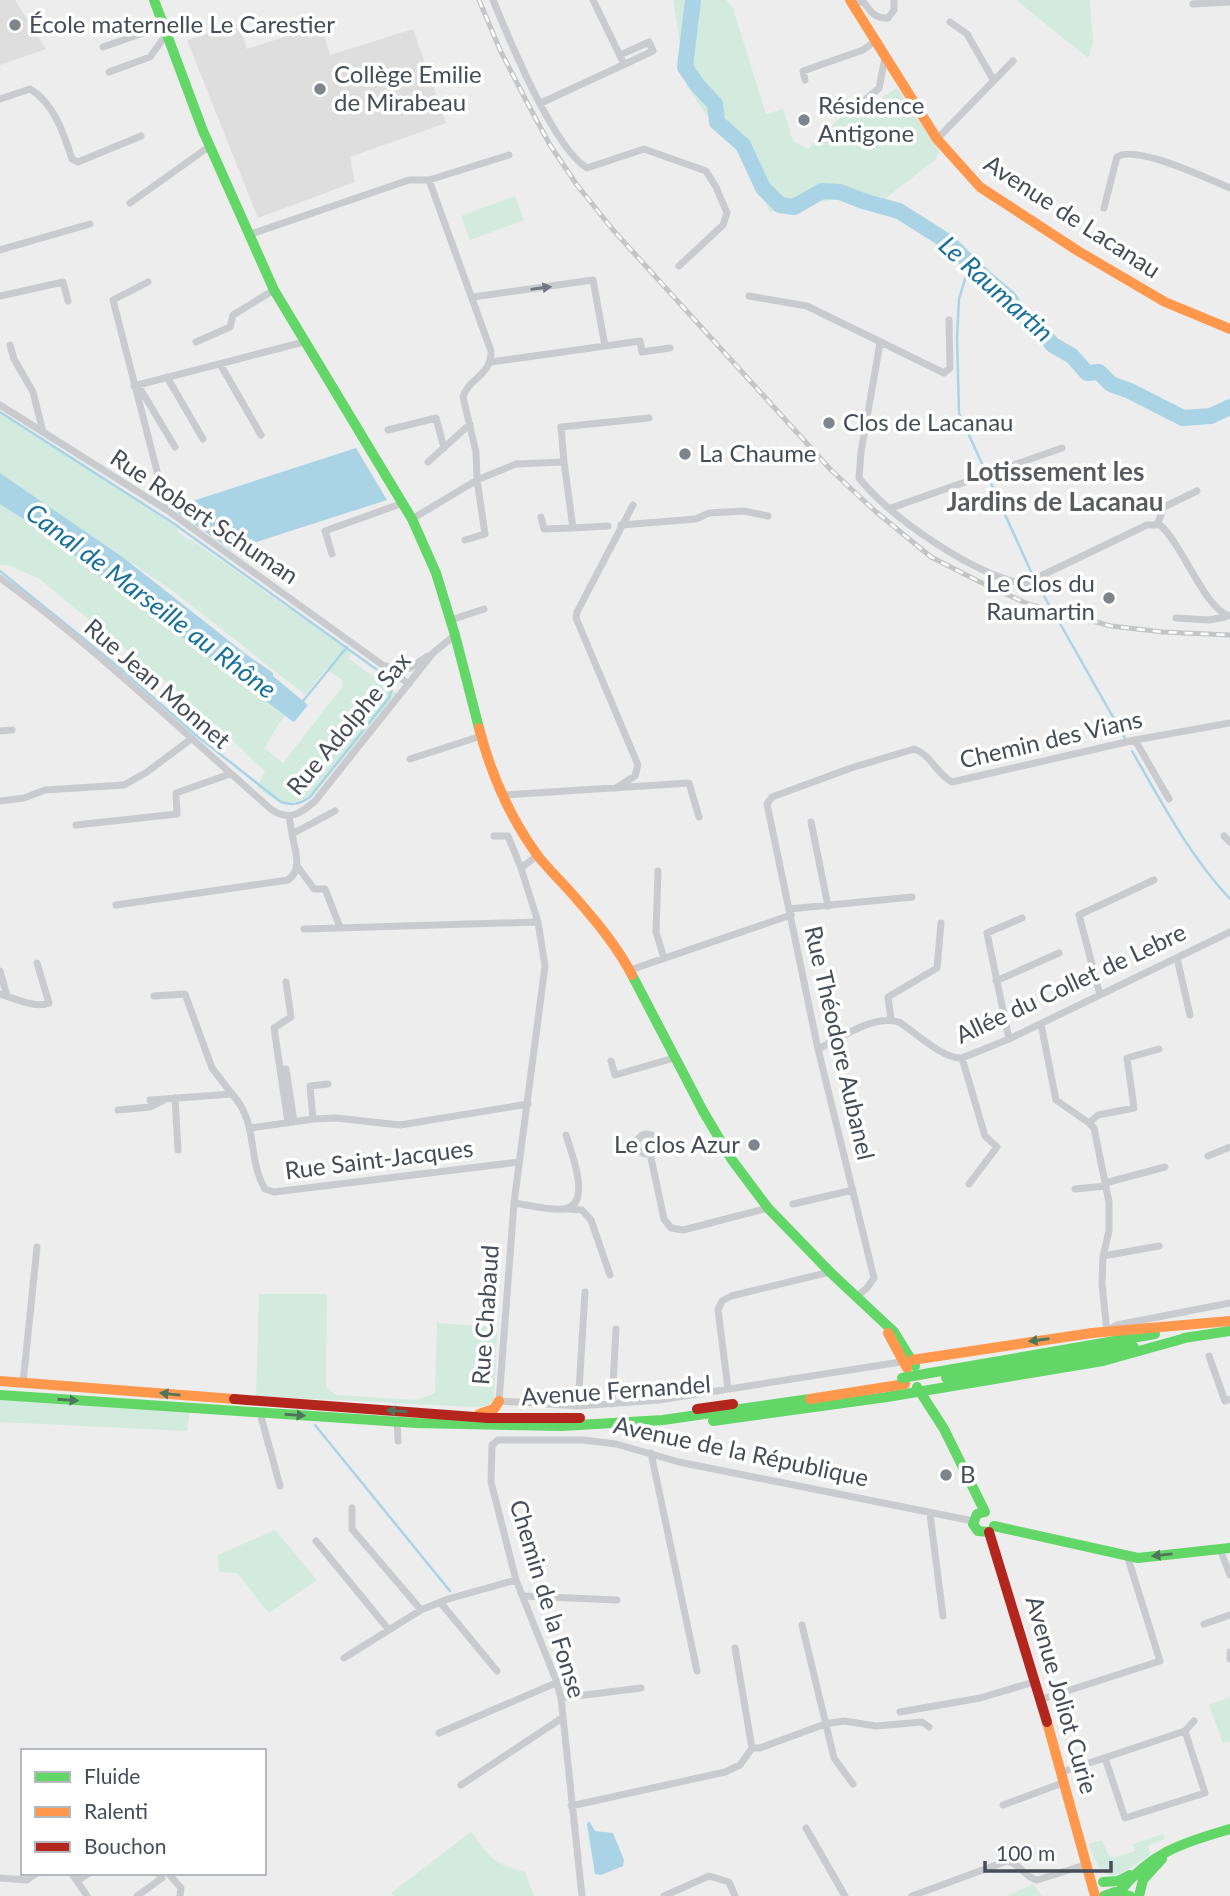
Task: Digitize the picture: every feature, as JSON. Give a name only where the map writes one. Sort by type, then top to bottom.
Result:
[{"type":"street","points":[[154,0],[210,146],[274,290],[403,503],[436,573],[481,736],[494,775],[513,817],[538,855],[576,898],[630,970],[674,1058],[732,1160],[768,1208],[830,1272],[894,1332],[907,1370],[1107,1332],[1230,1321]]},
{"type":"street","points":[[494,0],[513,48],[541,103],[570,153],[587,168],[644,149],[705,171],[716,187],[727,213],[723,225],[678,266]]},
{"type":"street","points":[[593,0],[624,64]]},
{"type":"street","points":[[851,3],[863,1],[874,15],[881,19],[888,18],[894,9],[894,0]]},
{"type":"street","points":[[1193,5],[1230,2]]},
{"type":"street","name":"Avenue de Lacanau","points":[[851,3],[937,139],[980,187],[1078,251],[1165,302],[1230,329]]},
{"type":"street","points":[[950,22],[967,34],[994,81]]},
{"type":"street","points":[[103,47],[165,30]]},
{"type":"street","points":[[109,72],[150,57],[165,30]]},
{"type":"street","points":[[541,103],[653,51],[649,42],[620,55]]},
{"type":"street","points":[[806,80],[803,71],[863,50],[874,42]]},
{"type":"street","points":[[850,113],[879,88],[885,58]]},
{"type":"street","points":[[937,139],[1013,61]]},
{"type":"street","points":[[0,99],[30,89],[40,94],[51,109],[72,159],[78,162],[141,136]]},
{"type":"street","points":[[130,203],[210,146]]},
{"type":"street","points":[[1104,208],[1116,157],[1122,153],[1153,157],[1230,188]]},
{"type":"street","points":[[248,235],[410,180],[429,180],[509,155]]},
{"type":"street","points":[[429,180],[491,351],[491,362],[485,372],[465,390],[463,397],[477,452],[477,480],[485,534],[465,540]]},
{"type":"street","points":[[0,250],[90,224]]},
{"type":"street","points":[[473,298],[593,280],[605,346]]},
{"type":"street","points":[[0,296],[63,282],[68,301]]},
{"type":"street","points":[[148,282],[113,300],[167,510]]},
{"type":"street","points":[[196,342],[230,327],[233,315],[274,290]]},
{"type":"street","points":[[749,296],[807,306],[944,373],[950,368],[948,320]]},
{"type":"street","points":[[491,362],[640,341],[642,352],[670,348]]},
{"type":"street","points":[[136,385],[304,342]]},
{"type":"street","points":[[880,343],[859,478],[891,508],[945,548],[976,566],[1008,581],[1024,584],[1147,525],[1157,525],[1172,538],[1217,610],[1230,616]]},
{"type":"street","points":[[10,345],[14,359],[33,392],[43,432]]},
{"type":"street","points":[[220,363],[261,435]]},
{"type":"street","points":[[167,377],[203,439]]},
{"type":"street","points":[[136,385],[175,447]]},
{"type":"street","name":"Rue Robert Schuman","points":[[0,405],[167,510],[383,666],[412,681]]},
{"type":"street","points":[[388,430],[436,418],[444,448]]},
{"type":"street","points":[[573,528],[561,427],[649,418]]},
{"type":"street","points":[[428,462],[470,424]]},
{"type":"street","points":[[891,508],[1062,448]]},
{"type":"street","points":[[412,519],[477,480],[516,464],[564,462]]},
{"type":"street","points":[[1157,525],[1164,507],[1197,491]]},
{"type":"street","points":[[332,554],[326,531],[403,503]]},
{"type":"street","points":[[616,788],[635,776],[638,765],[576,618],[620,525],[634,505]]},
{"type":"street","points":[[620,525],[696,519],[709,513],[744,511],[768,516]]},
{"type":"street","points":[[541,517],[544,530],[608,526]]},
{"type":"street","name":"Rue Jean Monnet","points":[[0,578],[108,664],[272,810],[281,816],[289,816]]},
{"type":"street","points":[[451,620],[484,609]]},
{"type":"street","points":[[1176,618],[1209,620],[1230,616]]},
{"type":"street","name":"Rue Adolphe Sax","points":[[335,811],[292,834],[289,816],[301,813],[315,801],[433,653],[455,635]]},
{"type":"street","points":[[383,666],[410,668],[433,653]]},
{"type":"street","points":[[410,668],[412,681]]},
{"type":"street","name":"Chemin des Vians","points":[[790,912],[767,804],[772,797],[851,768],[914,749],[923,752],[943,778],[952,782],[1135,740],[1230,723]]},
{"type":"street","points":[[0,731],[12,730]]},
{"type":"street","points":[[411,759],[481,736]]},
{"type":"street","points":[[0,801],[45,790],[124,785],[148,772],[191,739]]},
{"type":"street","points":[[1135,740],[1169,799]]},
{"type":"street","points":[[76,825],[177,814],[176,793],[230,774]]},
{"type":"street","points":[[504,795],[689,783],[699,817]]},
{"type":"street","points":[[811,822],[828,906]]},
{"type":"street","points":[[116,905],[288,880],[296,875],[298,867],[292,834]]},
{"type":"street","name":"Rue Chabaud","points":[[494,836],[508,836],[521,868],[538,922],[545,966],[514,1203],[499,1401],[578,1406],[612,1404],[907,1370]]},
{"type":"street","points":[[521,868],[538,855]]},
{"type":"street","points":[[298,867],[314,889],[326,888],[340,927]]},
{"type":"street","points":[[658,871],[656,932],[664,958]]},
{"type":"street","points":[[1100,995],[1079,915],[1154,880]]},
{"type":"street","points":[[790,912],[912,897]]},
{"type":"street","name":"Rue Théodore Aubanel","points":[[630,970],[790,912],[818,1049],[874,1278],[856,1297]]},
{"type":"street","points":[[1009,1039],[987,933],[1022,918]]},
{"type":"street","points":[[304,929],[538,922]]},
{"type":"street","points":[[818,1049],[873,1023],[891,1020],[888,997],[937,968],[941,923]]},
{"type":"street","name":"Allée du Collet de Lebre","points":[[891,1020],[900,1022],[945,1055],[954,1059],[962,1058],[1041,1024],[1230,932]]},
{"type":"street","points":[[996,981],[1059,953]]},
{"type":"street","points":[[1177,958],[1190,1015]]},
{"type":"street","points":[[0,971],[4,995],[46,1006],[49,1003],[37,963]]},
{"type":"street","points":[[286,982],[290,1017],[274,1028],[291,1122]]},
{"type":"street","name":"Rue Saint-Jacques","points":[[154,996],[186,994],[212,1068],[243,1106],[250,1128],[259,1179],[265,1189],[274,1192],[519,1162]]},
{"type":"street","points":[[1041,1024],[1056,1100],[1094,1128],[1109,1202],[1109,1231],[1103,1256],[1102,1284],[1107,1332]]},
{"type":"street","points":[[1089,1123],[1098,1115],[1134,1108],[1127,1058],[1159,1049]]},
{"type":"street","points":[[611,1061],[615,1075],[674,1058]]},
{"type":"street","points":[[962,1058],[985,1136],[997,1147],[969,1184]]},
{"type":"street","points":[[286,1069],[291,1122]]},
{"type":"street","points":[[313,1119],[310,1086],[328,1084]]},
{"type":"street","points":[[150,1100],[232,1094]]},
{"type":"street","points":[[118,1110],[150,1107],[171,1099]]},
{"type":"street","points":[[171,1099],[178,1150]]},
{"type":"street","points":[[250,1128],[336,1118],[400,1125],[527,1104]]},
{"type":"street","points":[[564,1209],[575,1204],[579,1195],[579,1182],[566,1135]]},
{"type":"street","points":[[1208,1156],[1230,1147]]},
{"type":"street","points":[[650,1153],[664,1219],[671,1228],[683,1230],[768,1208]]},
{"type":"street","points":[[1076,1189],[1105,1184],[1165,1167]]},
{"type":"street","points":[[793,1204],[853,1190]]},
{"type":"street","points":[[514,1203],[582,1210],[591,1220],[610,1275]]},
{"type":"street","points":[[1103,1256],[1159,1246]]},
{"type":"street","points":[[23,1383],[37,1247]]},
{"type":"street","points":[[728,1389],[719,1311],[722,1301],[731,1296],[830,1272]]},
{"type":"street","points":[[578,1406],[584,1292]]},
{"type":"street","points":[[1107,1332],[1117,1325],[1230,1303]]},
{"type":"street","name":"Avenue Fernandel","points":[[925,1384],[1230,1321]]},
{"type":"street","points":[[612,1404],[617,1329]]},
{"type":"street","name":"Avenue Fernandel","points":[[0,1381],[465,1417],[540,1419],[638,1416],[732,1404],[907,1370],[925,1384],[1230,1331]]},
{"type":"street","points":[[1209,1356],[1226,1401],[1230,1399]]},
{"type":"street","name":"Avenue Fernandel","points":[[0,1395],[397,1422],[518,1426],[606,1424],[717,1414],[907,1370]]},
{"type":"street","points":[[606,1424],[739,1419],[925,1384],[939,1420],[985,1512],[994,1518],[992,1529]]},
{"type":"street","points":[[465,1417],[491,1411],[499,1401]]},
{"type":"street","points":[[260,1413],[280,1486]]},
{"type":"street","points":[[397,1422],[398,1441]]},
{"type":"street","name":"Avenue de la République","points":[[498,1440],[583,1440],[617,1444],[679,1462],[973,1521]]},
{"type":"street","name":"Chemin de la Fonse","points":[[498,1440],[492,1445],[491,1482],[516,1580],[561,1698],[582,1896]]},
{"type":"street","points":[[651,1453],[697,1671]]},
{"type":"street","points":[[352,1508],[352,1529],[421,1610]]},
{"type":"street","points":[[985,1512],[977,1514],[973,1521],[978,1531],[992,1529],[1138,1558],[1225,1549],[1230,1575]]},
{"type":"street","points":[[930,1514],[943,1616]]},
{"type":"street","name":"Avenue Joliot Curie","points":[[992,1529],[1034,1682],[1064,1777],[1095,1896]]},
{"type":"street","points":[[316,1541],[389,1630]]},
{"type":"street","points":[[1040,1700],[1160,1661],[1127,1555]]},
{"type":"street","points":[[344,1658],[421,1610],[516,1580]]},
{"type":"street","points":[[523,1596],[617,1600]]},
{"type":"street","points":[[440,1602],[497,1671]]},
{"type":"street","points":[[1204,1624],[1230,1615]]},
{"type":"street","points":[[802,1625],[834,1758],[853,1784]]},
{"type":"street","points":[[571,1805],[724,1772],[740,1765],[752,1748],[735,1648]]},
{"type":"street","points":[[1230,1652],[1230,1659]]},
{"type":"street","points":[[900,1712],[980,1698],[1034,1682]]},
{"type":"street","points":[[439,1733],[556,1683]]},
{"type":"street","points":[[561,1698],[641,1688]]},
{"type":"street","points":[[461,1785],[562,1718]]},
{"type":"street","points":[[752,1748],[760,1748],[825,1724],[844,1721],[876,1726],[922,1722],[929,1727]]},
{"type":"street","points":[[1003,1805],[1105,1758],[1185,1731],[1194,1721]]},
{"type":"street","points":[[1105,1758],[1125,1818],[1205,1793],[1185,1731]]},
{"type":"street","points":[[806,1828],[845,1896]]},
{"type":"street","points":[[1103,1882],[1118,1881],[1177,1846],[1230,1829]]},
{"type":"street","points":[[1139,1896],[1143,1880],[1177,1846]]},
{"type":"street","points":[[912,1896],[1007,1861],[1013,1862],[1030,1878],[1037,1880],[1089,1868],[1117,1894],[1138,1871]]},
{"type":"street","points":[[0,1878],[27,1880],[34,1875]]},
{"type":"street","points":[[72,1875],[87,1896]]},
{"type":"street","points":[[77,1881],[86,1875]]},
{"type":"street","points":[[137,1896],[162,1878],[160,1875]]},
{"type":"street","points":[[170,1875],[181,1888],[180,1896]]},
{"type":"street","points":[[664,1896],[709,1875],[729,1882],[735,1896]]},
{"type":"shaded area","name":"École maternelle Le Carestier","points":[[0,0],[15,0],[46,49],[0,65]]},
{"type":"shaded area","name":"Collège Emilie de Mirabeau","points":[[238,23],[247,49],[321,25],[330,55],[413,29],[446,123],[350,157],[355,182],[258,218],[187,40]]},
{"type":"green space","points":[[673,0],[726,0],[733,8],[766,114],[783,109],[793,141],[808,149],[844,114],[851,118],[897,88],[940,152],[935,160],[886,198],[828,187],[834,199],[770,212],[741,150],[712,123],[687,86]]},
{"type":"green space","points":[[1016,0],[1090,0],[1093,42],[1088,58]]},
{"type":"green space","points":[[515,196],[524,220],[470,240],[461,216]]},
{"type":"green space","points":[[0,412],[179,529],[178,532],[351,652],[349,659],[399,695],[312,795],[295,802],[283,803],[265,793],[257,787],[265,772],[221,729],[196,711],[186,698],[38,578],[10,566],[0,565],[0,504],[45,533],[285,716],[264,748],[283,763],[343,686],[342,680],[326,669],[305,695],[177,594],[0,473]]},
{"type":"green space","points":[[259,1294],[327,1294],[326,1387],[337,1395],[417,1400],[435,1393],[437,1323],[493,1327],[497,1333],[494,1400],[487,1406],[473,1407],[256,1396]]},
{"type":"green space","points":[[0,1399],[190,1412],[187,1431],[0,1422]]},
{"type":"green space","points":[[275,1530],[317,1580],[269,1613],[237,1573],[219,1572],[218,1555]]},
{"type":"green space","points":[[1230,1697],[1230,1741],[1223,1743],[1209,1705]]},
{"type":"green space","points":[[471,1832],[493,1858],[506,1866],[525,1872],[534,1896],[393,1896],[391,1893]]},
{"type":"green space","points":[[1163,1834],[1165,1839],[1148,1846],[1151,1854],[1114,1875],[1101,1869],[1089,1844],[1102,1840],[1108,1854],[1113,1858],[1135,1851],[1133,1844]]},
{"type":"green space","points":[[1033,1884],[1042,1896],[1006,1896]]},
{"type":"water","points":[[356,448],[387,500],[231,550],[171,508]]},
{"type":"water","name":"Canal de Marseille au Rhône","points":[[0,473],[124,558],[273,673],[273,676],[308,705],[294,722],[292,721],[45,533],[0,504]]},
{"type":"water","points":[[589,1821],[595,1831],[613,1833],[624,1860],[623,1866],[601,1875],[595,1874],[587,1824]]},
{"type":"waterway","name":"Le Raumartin","points":[[693,0],[685,67],[715,104],[717,122],[743,145],[763,188],[780,205],[794,207],[822,191],[840,192],[899,211],[948,242],[1009,298],[1018,312],[1037,327],[1053,345],[1072,356],[1087,373],[1099,372],[1111,384],[1183,418],[1211,416],[1230,407]]},
{"type":"waterway","points":[[970,263],[959,299],[959,413],[1032,574]]},
{"type":"waterway","points":[[0,412],[173,523],[394,682],[389,698],[310,797],[296,804],[281,802],[197,736],[121,669],[0,571]]},
{"type":"waterway","points":[[1039,586],[1050,607]]},
{"type":"waterway","points":[[1054,613],[1126,740]]},
{"type":"waterway","points":[[303,701],[347,647]]},
{"type":"waterway","points":[[1132,751],[1189,847],[1230,899]]},
{"type":"waterway","points":[[315,1425],[450,1591]]},
{"type":"railway","points":[[479,0],[501,52],[529,106],[550,145],[577,185],[614,231],[831,470],[875,511],[931,557],[1028,604],[1111,626],[1230,635]]},
{"type":"traffic: fast","points":[[154,0],[203,131],[274,290],[412,519],[436,573],[479,728]]},
{"type":"traffic: fast","points":[[632,975],[703,1111],[732,1160],[768,1208],[830,1272],[894,1332],[915,1366]]},
{"type":"traffic: fast","points":[[1184,1338],[1230,1331]]},
{"type":"traffic: fast","points":[[930,1373],[1155,1334]]},
{"type":"traffic: fast","points":[[713,1421],[887,1397],[1103,1361],[1189,1337]]},
{"type":"traffic: fast","points":[[946,1378],[1134,1347]]},
{"type":"traffic: fast","points":[[902,1378],[930,1373]]},
{"type":"traffic: fast","points":[[917,1387],[944,1429],[985,1512]]},
{"type":"traffic: fast","points":[[0,1395],[416,1423],[562,1426],[663,1420],[810,1399]]},
{"type":"traffic: fast","points":[[985,1512],[977,1514],[973,1524],[978,1531],[989,1532]]},
{"type":"traffic: fast","points":[[994,1526],[1138,1558],[1230,1548]]},
{"type":"traffic: fast","points":[[1119,1892],[1156,1858],[1197,1839],[1230,1829]]},
{"type":"traffic: fast","points":[[1139,1896],[1143,1880],[1162,1859]]},
{"type":"traffic: fast","points":[[1103,1882],[1118,1881],[1130,1875]]},
{"type":"traffic: fast","points":[[1104,1896],[1115,1892],[1130,1896]]},
{"type":"traffic: slow","points":[[850,0],[937,139],[980,187],[1078,251],[1165,302],[1230,329]]},
{"type":"traffic: slow","points":[[479,728],[503,795],[528,841],[605,934],[632,975]]},
{"type":"traffic: slow","points":[[912,1360],[1092,1333],[1230,1321]]},
{"type":"traffic: slow","points":[[888,1333],[907,1368]]},
{"type":"traffic: slow","points":[[0,1381],[234,1399]]},
{"type":"traffic: slow","points":[[810,1399],[905,1384]]},
{"type":"traffic: slow","points":[[479,1414],[494,1409],[499,1401]]},
{"type":"traffic: slow","points":[[1047,1722],[1095,1896]]},
{"type":"traffic: jam","points":[[234,1399],[488,1418],[580,1418]]},
{"type":"traffic: jam","points":[[697,1409],[733,1404]]},
{"type":"traffic: jam","points":[[989,1532],[1047,1722]]},
{"type":"place","name":"École maternelle Le Carestier","points":[[15,25]]},
{"type":"place","name":"Collège Emilie de Mirabeau","points":[[320,89]]},
{"type":"place","name":"Résidence Antigone","points":[[804,120]]},
{"type":"place","name":"Clos de Lacanau","points":[[829,423]]},
{"type":"place","name":"La Chaume","points":[[685,454]]},
{"type":"place","name":"Le Clos du Raumartin","points":[[1109,598]]},
{"type":"place","name":"Le clos Azur","points":[[754,1145]]},
{"type":"place","name":"B","points":[[946,1475]]},
{"type":"district","name":"Lotissement les Jardins de Lacanau","points":[[1055,487]]}]
